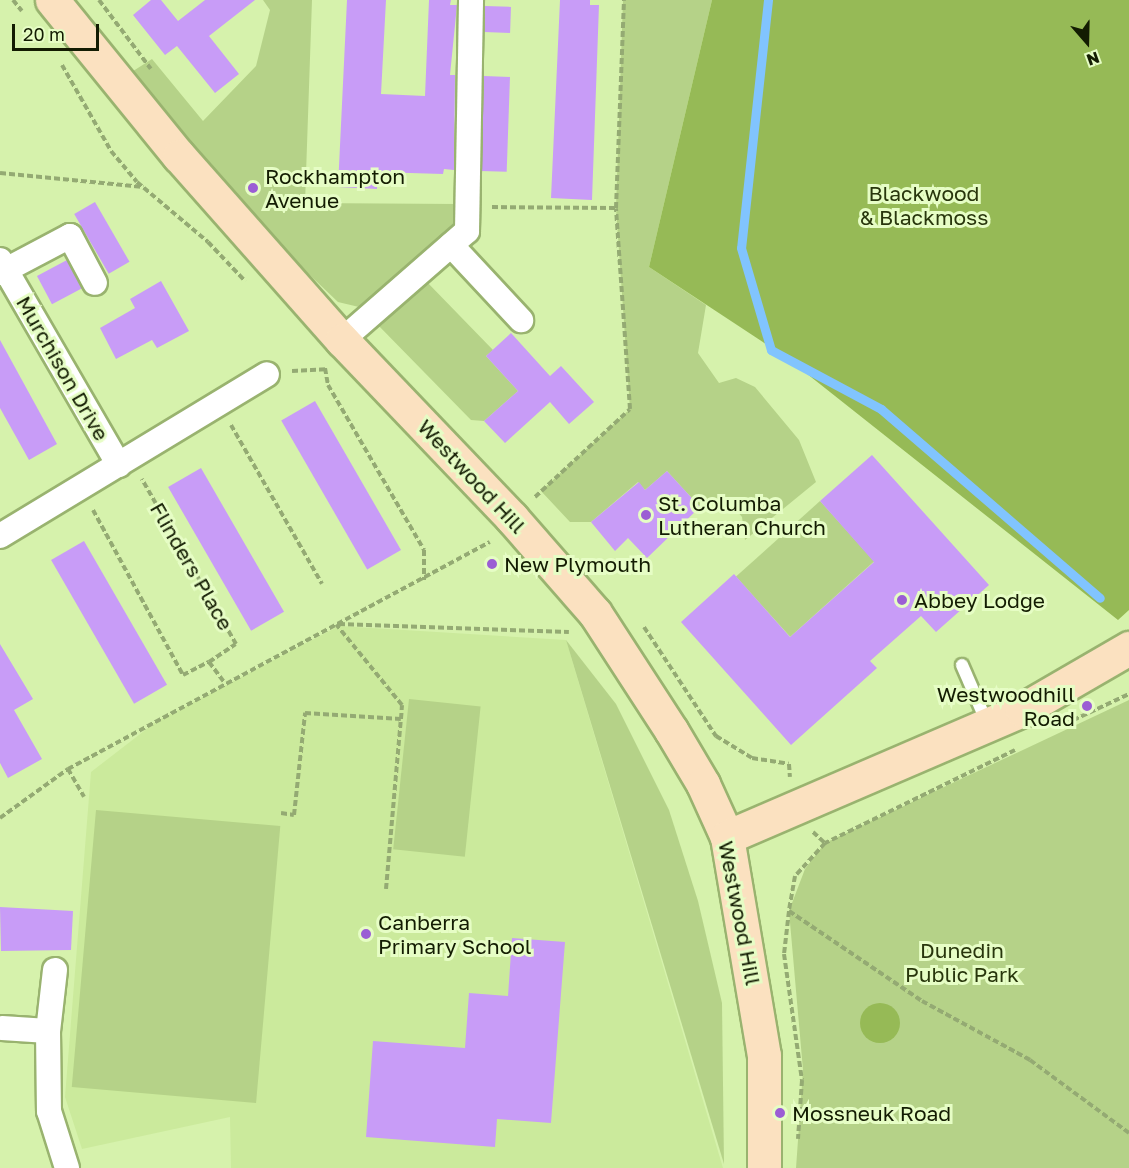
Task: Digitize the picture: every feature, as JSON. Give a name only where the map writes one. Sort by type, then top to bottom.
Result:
[{"type":"street","points":[[330,350],[467,231],[471,0]]},
{"type":"street","name":"Westwood Hill","points":[[40,9],[179,156],[330,350],[512,518],[595,612],[704,784],[727,837],[765,1055],[764,1168]]},
{"type":"street","name":"Murchison Drive","points":[[95,282],[70,236],[2,268],[125,463]]},
{"type":"street","points":[[451,245],[521,320]]},
{"type":"street","points":[[0,536],[125,463],[267,374]]},
{"type":"street","points":[[727,837],[988,726],[1129,648]]},
{"type":"street","points":[[56,970],[48,1030],[48,1111],[67,1168]]},
{"type":"street","points":[[2,1028],[48,1030]]},
{"type":"lane","points":[[962,665],[988,726]]},
{"type":"path","points":[[13,0],[40,9]]},
{"type":"path","points":[[512,518],[630,409],[616,208],[624,0]]},
{"type":"path","points":[[57,54],[111,151],[144,187],[208,242],[247,284]]},
{"type":"path","points":[[0,173],[144,187]]},
{"type":"path","points":[[467,206],[616,208]]},
{"type":"path","points":[[330,350],[325,368],[328,385],[424,550],[424,580]]},
{"type":"path","points":[[267,374],[325,368]]},
{"type":"path","points":[[325,368],[333,376]]},
{"type":"path","points":[[229,422],[322,584]]},
{"type":"path","name":"Flinders Place","points":[[81,489],[183,675],[209,663],[236,644],[125,463]]},
{"type":"path","points":[[482,534],[498,550]]},
{"type":"path","points":[[0,818],[68,769],[224,682],[424,580],[490,542]]},
{"type":"path","points":[[336,624],[569,632]]},
{"type":"path","points":[[336,624],[402,705],[386,889]]},
{"type":"path","name":"Flinders Place","points":[[209,663],[224,682]]},
{"type":"path","points":[[1061,726],[1129,694]]},
{"type":"path","points":[[281,813],[294,815],[305,713],[401,719]]},
{"type":"path","points":[[1019,748],[825,843],[795,876],[789,911],[922,1001],[1030,1060],[1129,1133]]},
{"type":"path","points":[[68,769],[84,797]]},
{"type":"shaded area","name":"Canberra Primary School","points":[[339,626],[566,640],[723,1168],[231,1168],[230,1117],[82,1149],[65,1097],[91,772],[157,721]]},
{"type":"green space","points":[[263,0],[312,0],[305,203],[458,204],[452,228],[359,307],[338,302],[246,214],[130,73],[152,59],[203,121],[256,66],[270,10]]},
{"type":"green space","points":[[623,0],[712,0],[649,267],[706,305],[698,353],[719,383],[736,378],[755,387],[799,440],[816,482],[745,540],[742,517],[725,497],[700,507],[667,471],[645,490],[638,482],[591,522],[570,522],[541,491],[630,409],[616,208]]},
{"type":"green space","name":"Blackwood & Blackmoss","points":[[712,0],[1129,0],[1129,610],[1118,620],[787,358],[649,267]]},
{"type":"green space","points":[[425,280],[493,350],[486,356],[518,391],[484,421],[471,420],[376,323]]},
{"type":"green space","points":[[820,501],[874,561],[790,637],[736,577]]},
{"type":"green space","points":[[566,640],[616,704],[669,810],[698,901],[722,1003],[724,1164]]},
{"type":"green space","points":[[409,699],[481,707],[465,857],[393,849]]},
{"type":"green space","name":"Dunedin Public Park","points":[[1129,700],[1129,1168],[796,1168],[803,1070],[789,911],[805,869],[825,843]]},
{"type":"green space","points":[[96,810],[280,826],[256,1103],[72,1087]]},
{"type":"green space","points":[[880,1003],[894,1009],[900,1023],[894,1037],[880,1043],[866,1037],[860,1023],[866,1009]]},
{"type":"building","points":[[151,0],[161,0],[178,21],[205,0],[255,0],[209,36],[239,74],[215,93],[177,46],[165,55],[133,15]]},
{"type":"building","points":[[347,0],[386,0],[381,94],[425,96],[429,0],[451,0],[450,5],[457,5],[450,75],[455,75],[454,170],[444,169],[443,174],[377,172],[377,189],[338,187]]},
{"type":"building","points":[[560,0],[590,0],[590,5],[599,5],[592,200],[551,198]]},
{"type":"building","points":[[485,6],[511,7],[510,33],[484,32]]},
{"type":"building","points":[[484,76],[510,77],[507,172],[481,171]]},
{"type":"building","points":[[95,202],[130,262],[109,274],[74,214]]},
{"type":"building","points":[[67,260],[82,288],[52,304],[37,276]]},
{"type":"building","points":[[161,281],[189,331],[157,348],[152,340],[116,359],[100,328],[135,308],[130,299]]},
{"type":"building","points":[[511,333],[550,376],[561,366],[594,402],[569,424],[550,402],[505,443],[484,421],[518,391],[486,356]]},
{"type":"building","points":[[0,340],[57,444],[29,460],[0,408]]},
{"type":"building","points":[[315,401],[401,550],[367,569],[281,420]]},
{"type":"building","name":"Abbey Lodge","points":[[872,455],[989,585],[936,632],[921,616],[870,661],[877,668],[791,745],[681,622],[734,574],[790,637],[874,562],[820,501]]},
{"type":"building","points":[[201,468],[284,612],[251,631],[168,487]]},
{"type":"building","name":"St. Columba Lutheran Church","points":[[667,471],[700,507],[647,558],[628,538],[615,551],[591,522],[639,482],[645,490]]},
{"type":"building","points":[[84,541],[167,685],[134,704],[51,560]]},
{"type":"building","points":[[0,644],[33,699],[14,710],[42,759],[8,778],[0,763]]},
{"type":"building","points":[[0,907],[73,911],[71,950],[1,951]]},
{"type":"building","points":[[512,938],[565,942],[551,1123],[497,1119],[495,1147],[366,1137],[373,1041],[465,1048],[469,993],[508,996]]},
{"type":"waterway","points":[[768,0],[741,248],[771,350],[881,409],[1100,598]]},
{"type":"place","name":"Rockhampton Avenue","points":[[253,188]]},
{"type":"place","name":"St. Columba Lutheran Church","points":[[646,515]]},
{"type":"place","name":"New Plymouth","points":[[492,564]]},
{"type":"place","name":"Abbey Lodge","points":[[902,600]]},
{"type":"place","name":"Westwoodhill Road","points":[[1087,706]]},
{"type":"place","name":"Canberra Primary School","points":[[366,934]]},
{"type":"place","name":"Mossneuk Road","points":[[780,1113]]}]
